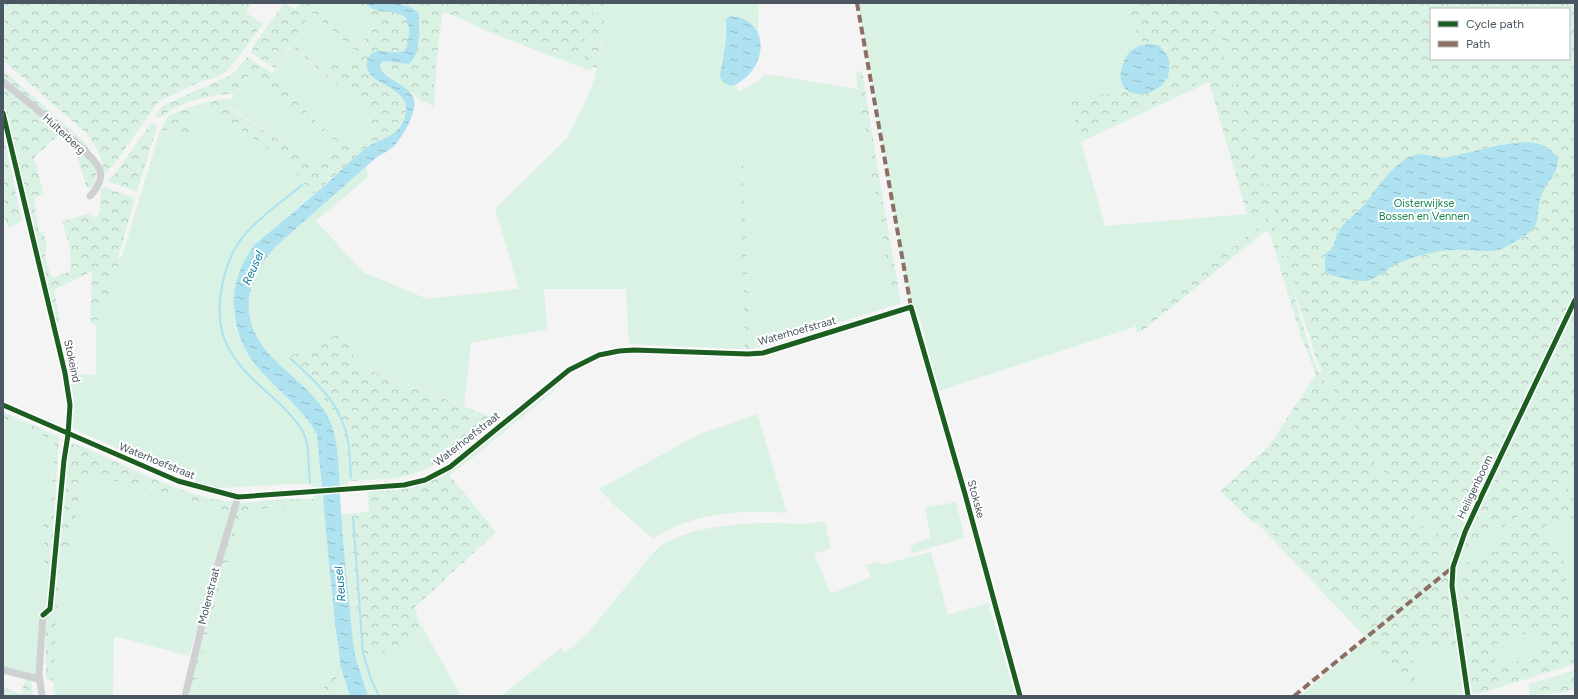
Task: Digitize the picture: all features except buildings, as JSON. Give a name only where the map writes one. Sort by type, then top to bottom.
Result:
[{"type":"street","name":"Hulterberg","points":[[3,82],[42,112],[98,165],[100,180],[90,196]]},
{"type":"street","name":"Heiligenboom","points":[[1468,696],[1452,586],[1453,567],[1465,532],[1575,300]]},
{"type":"street","name":"Waterhoefstraat","points":[[3,405],[178,481],[238,497],[410,484],[438,475],[450,467],[569,370],[599,355],[634,350],[748,354],[763,353],[911,307]]},
{"type":"street","name":"Stokske","points":[[911,307],[965,494],[1020,696]]},
{"type":"street","name":"Molenstraat","points":[[185,696],[210,591],[238,497]]},
{"type":"street","points":[[42,696],[39,680],[43,615]]},
{"type":"street","points":[[3,670],[39,680]]},
{"type":"green space","points":[[3,3],[251,3],[247,13],[263,24],[226,72],[159,101],[118,159],[104,175],[99,153],[87,134],[3,60]]},
{"type":"green space","points":[[301,3],[315,3],[314,5],[361,46],[374,25],[350,3],[366,3],[371,8],[399,13],[408,21],[409,30],[408,41],[404,51],[383,50],[369,57],[405,101],[406,113],[404,119],[394,134],[369,146],[313,194],[297,175],[275,155],[251,137],[201,104],[219,99],[230,100],[227,105],[231,109],[316,164],[334,145],[335,142],[252,76],[248,76],[234,94],[216,95],[195,100],[175,108],[160,118],[155,117],[164,105],[229,76],[237,70],[247,57],[272,73],[305,110],[336,138],[349,142],[359,140],[365,136],[371,125],[370,117],[367,111],[293,47],[289,47],[274,68],[251,53],[256,42],[284,4],[296,9]],"holes":[[[311,12],[355,50],[356,56],[352,61],[345,65],[335,62],[326,63],[318,56],[312,55],[296,42],[297,35]]]},
{"type":"green space","points":[[315,3],[350,3],[374,24],[374,27],[360,46],[314,5]]},
{"type":"green space","points":[[385,3],[596,3],[578,61],[444,12],[442,16],[431,103],[423,102],[380,68],[381,62],[384,61],[409,64],[418,28],[419,14],[406,4]]},
{"type":"green space","points":[[415,3],[759,3],[758,31],[751,23],[735,16],[725,23],[726,39],[721,63],[732,86],[737,84],[745,349],[629,344],[626,289],[544,289],[547,329],[471,343],[464,406],[354,364],[351,339],[286,358],[324,397],[338,419],[346,445],[348,465],[348,485],[340,486],[333,430],[266,350],[259,341],[252,327],[249,307],[252,283],[265,258],[274,248],[366,167],[368,177],[316,221],[363,272],[427,299],[519,289],[495,209],[567,138],[587,99],[595,77],[601,49],[605,16],[591,71],[488,32],[440,7],[434,108],[421,96]]},
{"type":"green space","points":[[601,3],[606,3],[597,68],[583,63]]},
{"type":"green space","name":"Oisterwijkse Bossen en Vennen","points":[[857,3],[1128,3],[1140,46],[1128,55],[1121,67],[1175,79],[1133,3],[1575,3],[1575,664],[1481,693],[1472,685],[1462,685],[1463,696],[1300,696],[1367,639],[1224,488],[1268,456],[1322,369],[1267,219],[1265,218],[1266,221],[1131,328],[939,391],[919,316],[909,300],[863,28]],"holes":[[[1211,81],[1259,213],[1105,226],[1081,142]]]},
{"type":"green space","points":[[1128,3],[1207,3],[1243,121],[1250,138],[1312,356],[1319,372],[1357,436],[1392,490],[1430,535],[1435,544],[1445,570],[1370,630],[1258,520],[1254,524],[1221,491],[1269,446],[1316,374],[1301,337],[1269,231],[1264,232],[1145,329],[1137,332],[1135,325],[1266,221],[1263,213],[1247,214],[1208,79],[1080,137],[1068,99],[1126,91],[1132,94],[1145,44],[1140,46]]},
{"type":"green space","points":[[1210,3],[1575,3],[1575,295],[1484,479],[1462,527],[1451,563],[1448,563],[1435,533],[1395,488],[1367,446],[1316,359],[1261,162],[1246,119],[1226,49]],"holes":[[[1525,142],[1542,145],[1556,155],[1556,173],[1542,191],[1536,224],[1531,231],[1488,251],[1440,251],[1405,260],[1394,264],[1372,279],[1365,281],[1336,277],[1325,271],[1326,253],[1333,248],[1338,230],[1370,199],[1393,168],[1407,157],[1415,154],[1423,154],[1441,158],[1458,156],[1480,149],[1497,146]]]},
{"type":"green space","points":[[311,12],[355,50],[356,56],[352,61],[345,65],[335,62],[326,63],[318,56],[312,55],[296,42],[297,35]]},
{"type":"green space","points":[[291,46],[367,111],[370,117],[371,126],[369,132],[365,136],[359,140],[349,142],[336,138],[305,110],[276,79],[272,73]]},
{"type":"green space","points":[[3,70],[86,144],[92,155],[96,168],[95,181],[92,186],[87,189],[76,152],[57,136],[34,158],[44,195],[34,197],[35,208],[39,232],[43,231],[47,245],[45,257],[51,277],[57,277],[70,271],[71,258],[68,240],[62,221],[88,214],[96,218],[100,211],[101,188],[104,187],[135,198],[118,258],[121,258],[121,260],[96,326],[90,322],[92,271],[54,290],[60,320],[53,324],[3,106]]},
{"type":"green space","points":[[862,71],[884,206],[878,206],[876,201],[856,75],[857,72]]},
{"type":"green space","points":[[765,74],[858,89],[876,201],[878,206],[884,206],[885,212],[879,213],[879,216],[891,286],[898,285],[901,303],[761,347],[750,349],[740,91],[757,82]]},
{"type":"green space","points":[[248,76],[252,76],[260,81],[335,142],[316,164],[227,105]]},
{"type":"green space","points":[[737,90],[740,91],[750,349],[745,349]]},
{"type":"green space","points":[[201,104],[251,137],[275,155],[297,175],[313,194],[254,245],[248,255],[238,288],[235,306],[235,322],[239,337],[254,363],[311,423],[320,448],[321,487],[312,488],[311,483],[218,488],[190,480],[72,428],[71,422],[74,402],[69,374],[96,375],[96,326],[124,250],[160,131],[172,129],[186,134],[193,129],[190,120],[190,107]]},
{"type":"green space","points":[[190,107],[190,120],[193,130],[190,133],[186,134],[172,129],[160,131],[168,116]]},
{"type":"green space","points":[[151,123],[157,124],[157,126],[137,192],[107,181],[114,175]]},
{"type":"green space","points":[[3,131],[22,221],[9,228],[3,214]]},
{"type":"green space","points":[[885,212],[898,285],[891,287],[879,216],[879,213]]},
{"type":"green space","points":[[1575,314],[1575,474],[1461,558],[1466,542],[1480,511]]},
{"type":"green space","points":[[350,329],[354,364],[496,419],[443,459],[421,471],[394,478],[348,481],[348,457],[346,443],[337,418],[323,396],[286,358]]},
{"type":"green space","points":[[556,387],[551,393],[475,456],[449,475],[496,532],[415,607],[423,639],[362,659],[350,517],[358,513],[369,512],[368,491],[422,484],[445,474]]},
{"type":"green space","points":[[3,412],[59,437],[51,568],[45,568],[43,518],[50,517],[55,441],[3,418]]},
{"type":"green space","points":[[757,414],[787,513],[735,513],[700,518],[667,530],[653,539],[612,503],[599,489],[698,435]]},
{"type":"green space","points":[[3,418],[55,441],[50,517],[43,518],[45,568],[51,568],[49,608],[40,616],[36,676],[3,669]]},
{"type":"green space","points":[[64,440],[71,444],[54,601],[61,553],[69,549],[85,475],[97,476],[231,512],[189,656],[114,636],[113,696],[54,696],[53,681],[57,602],[54,610],[50,610]]},
{"type":"green space","points":[[71,444],[87,448],[181,490],[231,502],[233,504],[231,512],[97,476],[85,475],[69,549],[61,554],[53,681],[46,679],[45,617],[48,616],[51,609],[54,609],[57,601],[54,601]]},
{"type":"green space","points":[[1575,483],[1575,520],[1566,519],[1553,522],[1541,529],[1541,534],[1544,539],[1561,543],[1575,647],[1575,663],[1475,694],[1472,693],[1461,567]],"holes":[[[1535,630],[1542,654],[1498,667],[1490,646]]]},
{"type":"green space","points":[[313,494],[322,494],[326,519],[334,621],[343,672],[350,696],[337,696],[340,691],[331,659],[322,696],[195,696],[193,692],[207,635],[242,509],[314,505]]},
{"type":"green space","points":[[289,499],[314,499],[315,505],[242,510],[207,635],[193,692],[195,696],[187,696],[210,602],[239,503]]},
{"type":"green space","points":[[956,502],[965,538],[912,553],[911,545],[931,538],[925,508]]},
{"type":"green space","points":[[358,513],[350,517],[362,659],[423,639],[419,621],[461,696],[368,696],[356,659],[353,642],[341,514]]},
{"type":"green space","points":[[825,521],[831,548],[814,554],[831,594],[871,577],[866,565],[879,562],[881,565],[931,552],[948,615],[988,603],[1015,693],[1000,696],[501,696],[562,647],[562,650],[565,653],[589,632],[654,552],[665,544],[678,537],[710,528],[744,524],[801,524]]},
{"type":"green space","points":[[1447,576],[1449,577],[1458,646],[1412,652],[1416,684],[1409,684],[1367,639],[1413,601]]},
{"type":"green space","points":[[331,658],[340,691],[337,696],[322,696]]},
{"type":"green space","points":[[1575,670],[1575,676],[1540,688],[1529,684]]},
{"type":"green space","points":[[1575,676],[1575,688],[1571,690],[1559,693],[1530,696],[1529,684],[1540,688]]},
{"type":"green space","points":[[26,679],[31,680],[33,696],[3,696],[3,687],[21,694]]},
{"type":"water","name":"Reusel","points":[[366,3],[402,4],[409,6],[419,14],[418,48],[413,60],[409,64],[384,61],[381,63],[380,67],[386,75],[404,87],[412,95],[414,106],[410,121],[395,145],[377,157],[274,248],[264,260],[254,279],[249,301],[251,322],[259,340],[271,356],[315,398],[326,414],[334,432],[338,462],[342,529],[353,642],[356,659],[368,696],[350,696],[341,668],[335,625],[317,435],[306,417],[261,371],[245,350],[236,324],[234,291],[241,267],[254,245],[317,192],[363,150],[393,134],[404,119],[406,108],[403,99],[397,93],[373,77],[368,70],[367,62],[369,56],[374,52],[404,51],[408,38],[408,21],[404,16],[371,8]]},
{"type":"water","points":[[730,16],[744,19],[754,26],[759,36],[761,47],[753,70],[744,79],[732,86],[724,83],[720,76],[726,39],[726,20]]},
{"type":"water","points":[[1147,44],[1158,45],[1164,51],[1169,60],[1169,71],[1165,82],[1157,89],[1147,93],[1138,94],[1129,91],[1123,85],[1121,75],[1127,55],[1136,47]]},
{"type":"water","points":[[1525,142],[1536,143],[1548,148],[1558,159],[1556,170],[1542,194],[1536,224],[1531,231],[1520,239],[1499,250],[1448,250],[1424,255],[1401,262],[1376,277],[1366,281],[1344,279],[1325,271],[1325,254],[1333,248],[1337,234],[1343,225],[1365,204],[1394,168],[1408,157],[1421,154],[1445,158],[1500,145]]},
{"type":"waterway","points":[[302,185],[259,220],[246,233],[238,244],[231,257],[222,287],[220,318],[222,332],[230,352],[244,370],[292,416],[303,432],[308,450],[310,483]]},
{"type":"waterway","points":[[290,358],[322,389],[335,406],[344,426],[347,438],[351,478]]},
{"type":"waterway","points":[[353,517],[363,653],[371,679],[379,696]]},
{"type":"marked path","points":[[857,3],[911,307]]},
{"type":"marked path","points":[[1294,696],[1453,567]]},
{"type":"cycle path","name":"Stokeind","points":[[3,113],[65,373],[70,405],[50,609],[43,615]]},
{"type":"cycle path","points":[[1468,696],[1452,586],[1453,567],[1465,532],[1575,300]]},
{"type":"cycle path","points":[[3,405],[178,481],[238,497],[404,485],[425,480],[450,467],[569,370],[599,355],[634,350],[748,354],[763,353],[911,307],[965,494],[1020,696]]}]
